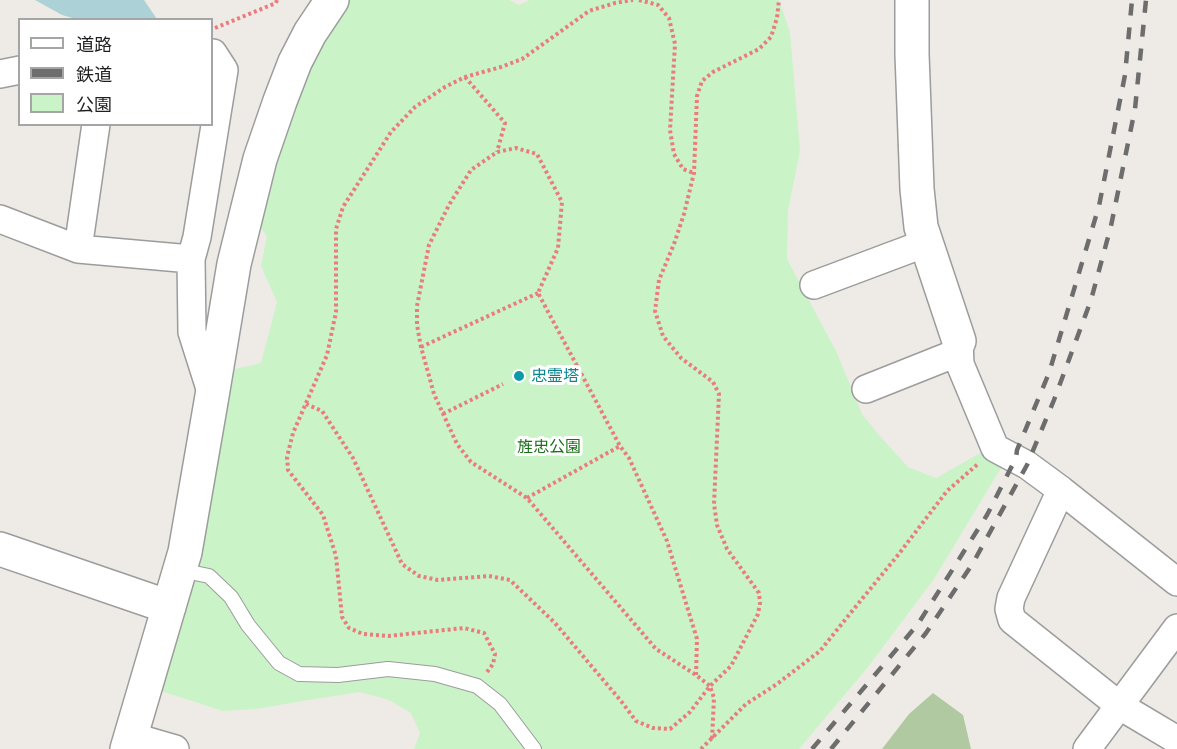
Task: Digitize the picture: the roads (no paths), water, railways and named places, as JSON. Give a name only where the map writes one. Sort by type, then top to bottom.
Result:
[{"type":"street","points":[[912,0],[917,189],[921,227],[959,347],[960,364],[995,448],[1027,465],[1061,490],[1177,582]]},
{"type":"street","points":[[175,749],[129,742],[185,552],[234,264],[260,159],[295,62],[322,3]]},
{"type":"street","points":[[213,53],[224,70],[197,237],[191,259],[192,332],[213,396]]},
{"type":"street","points":[[0,74],[18,70]]},
{"type":"street","points":[[78,249],[96,126]]},
{"type":"street","points":[[0,219],[78,249],[191,259]]},
{"type":"street","points":[[814,285],[926,243]]},
{"type":"street","points":[[866,389],[959,347]]},
{"type":"street","points":[[1061,490],[1011,598],[1008,609],[1012,620],[1120,706],[1177,740]]},
{"type":"street","points":[[0,549],[169,607]]},
{"type":"street","points":[[1087,749],[1177,628]]},
{"type":"lane","points":[[180,570],[209,576],[231,597],[248,625],[279,663],[298,674],[338,675],[388,669],[435,674],[477,686],[500,704],[534,749]]},
{"type":"water","points":[[35,0],[144,0],[156,18],[72,18],[62,15]]},
{"type":"railway","points":[[812,749],[918,624],[987,515],[1016,458],[1017,450],[1049,373],[1099,206],[1125,75],[1132,0]]},
{"type":"railway","points":[[831,749],[926,633],[973,563],[1027,465],[1091,300],[1111,226],[1135,109],[1146,0]]},
{"type":"place","name":"忠霊塔","points":[[519,376]]},
{"type":"park label","name":"旌忠公園","points":[[549,447]]}]
